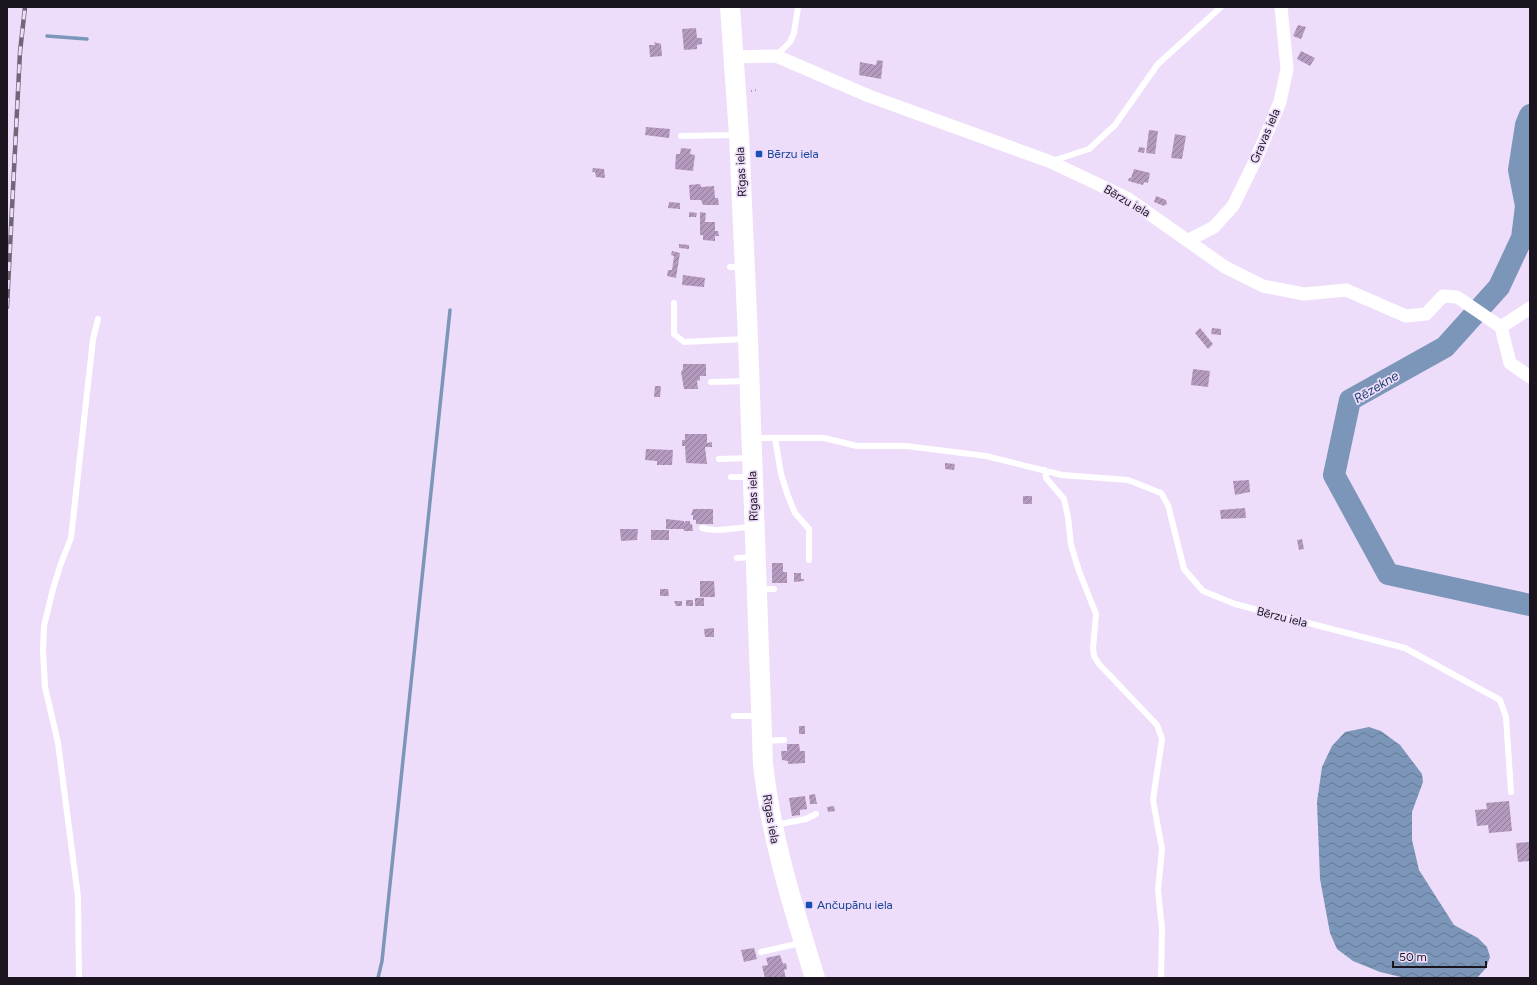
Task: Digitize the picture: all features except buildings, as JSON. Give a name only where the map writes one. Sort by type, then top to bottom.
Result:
[{"type":"main road","name":"Rīgas iela","points":[[730,7],[739,135],[737,267],[748,339],[750,381],[754,527],[746,557],[765,589],[760,716],[765,789],[780,864],[815,978]]},
{"type":"street","name":"Gravas iela","points":[[1188,240],[1214,227],[1233,206],[1256,159],[1280,102],[1287,69],[1281,7]]},
{"type":"street","name":"Bērzu iela","points":[[734,57],[776,56],[869,96],[1051,162],[1127,198],[1225,267],[1263,286],[1304,294],[1346,290],[1406,316],[1426,314],[1443,296],[1450,295],[1459,298],[1496,325]]},
{"type":"street","points":[[1530,308],[1496,325],[1510,363],[1530,377]]},
{"type":"lane","points":[[776,56],[790,42],[794,33],[798,7]]},
{"type":"lane","points":[[1051,162],[1089,149],[1115,125],[1158,64],[1221,7]]},
{"type":"lane","points":[[681,136],[739,135]]},
{"type":"lane","points":[[674,303],[674,334],[684,342],[748,339]]},
{"type":"lane","points":[[79,978],[78,897],[58,744],[46,687],[43,651],[44,626],[53,589],[71,538],[93,338],[98,319]]},
{"type":"lane","points":[[711,382],[750,381]]},
{"type":"lane","points":[[751,438],[824,438],[857,446],[906,446],[986,456],[1045,470],[1046,478],[1064,499],[1068,517],[1071,545],[1079,571],[1096,614],[1093,648],[1094,656],[1099,664],[1161,731],[1162,739],[1153,800],[1162,849],[1158,890],[1162,929],[1161,978]]},
{"type":"lane","points":[[775,438],[781,474],[788,496],[795,513],[809,529],[809,560]]},
{"type":"lane","points":[[719,459],[752,468]]},
{"type":"lane","points":[[731,477],[752,468]]},
{"type":"lane","name":"Bērzu iela","points":[[1045,470],[1062,475],[1128,480],[1161,493],[1168,505],[1184,569],[1203,591],[1235,604],[1405,648],[1500,700],[1506,717],[1511,792]]},
{"type":"lane","points":[[702,528],[722,531],[739,527],[754,527]]},
{"type":"lane","points":[[734,716],[760,716]]},
{"type":"lane","points":[[761,741],[784,740]]},
{"type":"lane","points":[[772,826],[806,819],[816,814]]},
{"type":"lane","points":[[762,952],[804,942]]},
{"type":"water","points":[[1369,727],[1381,731],[1400,745],[1422,774],[1423,782],[1412,812],[1412,840],[1419,870],[1454,925],[1478,938],[1487,947],[1490,957],[1486,968],[1477,978],[1405,978],[1380,972],[1353,961],[1337,949],[1330,933],[1320,879],[1317,802],[1322,767],[1332,746],[1345,732]]},
{"type":"waterway","points":[[47,36],[87,39]]},
{"type":"waterway","name":"Rēzekne","points":[[1530,115],[1526,125],[1519,170],[1526,206],[1522,238],[1499,287],[1445,347],[1350,400],[1334,475],[1388,574],[1530,605]]},
{"type":"waterway","points":[[378,978],[382,961],[450,310]]},
{"type":"railway","points":[[7,307],[20,52],[25,7]]},
{"type":"place","name":"Bērzu iela","points":[[759,154]]},
{"type":"place","name":"Ančupānu iela","points":[[809,905]]}]
